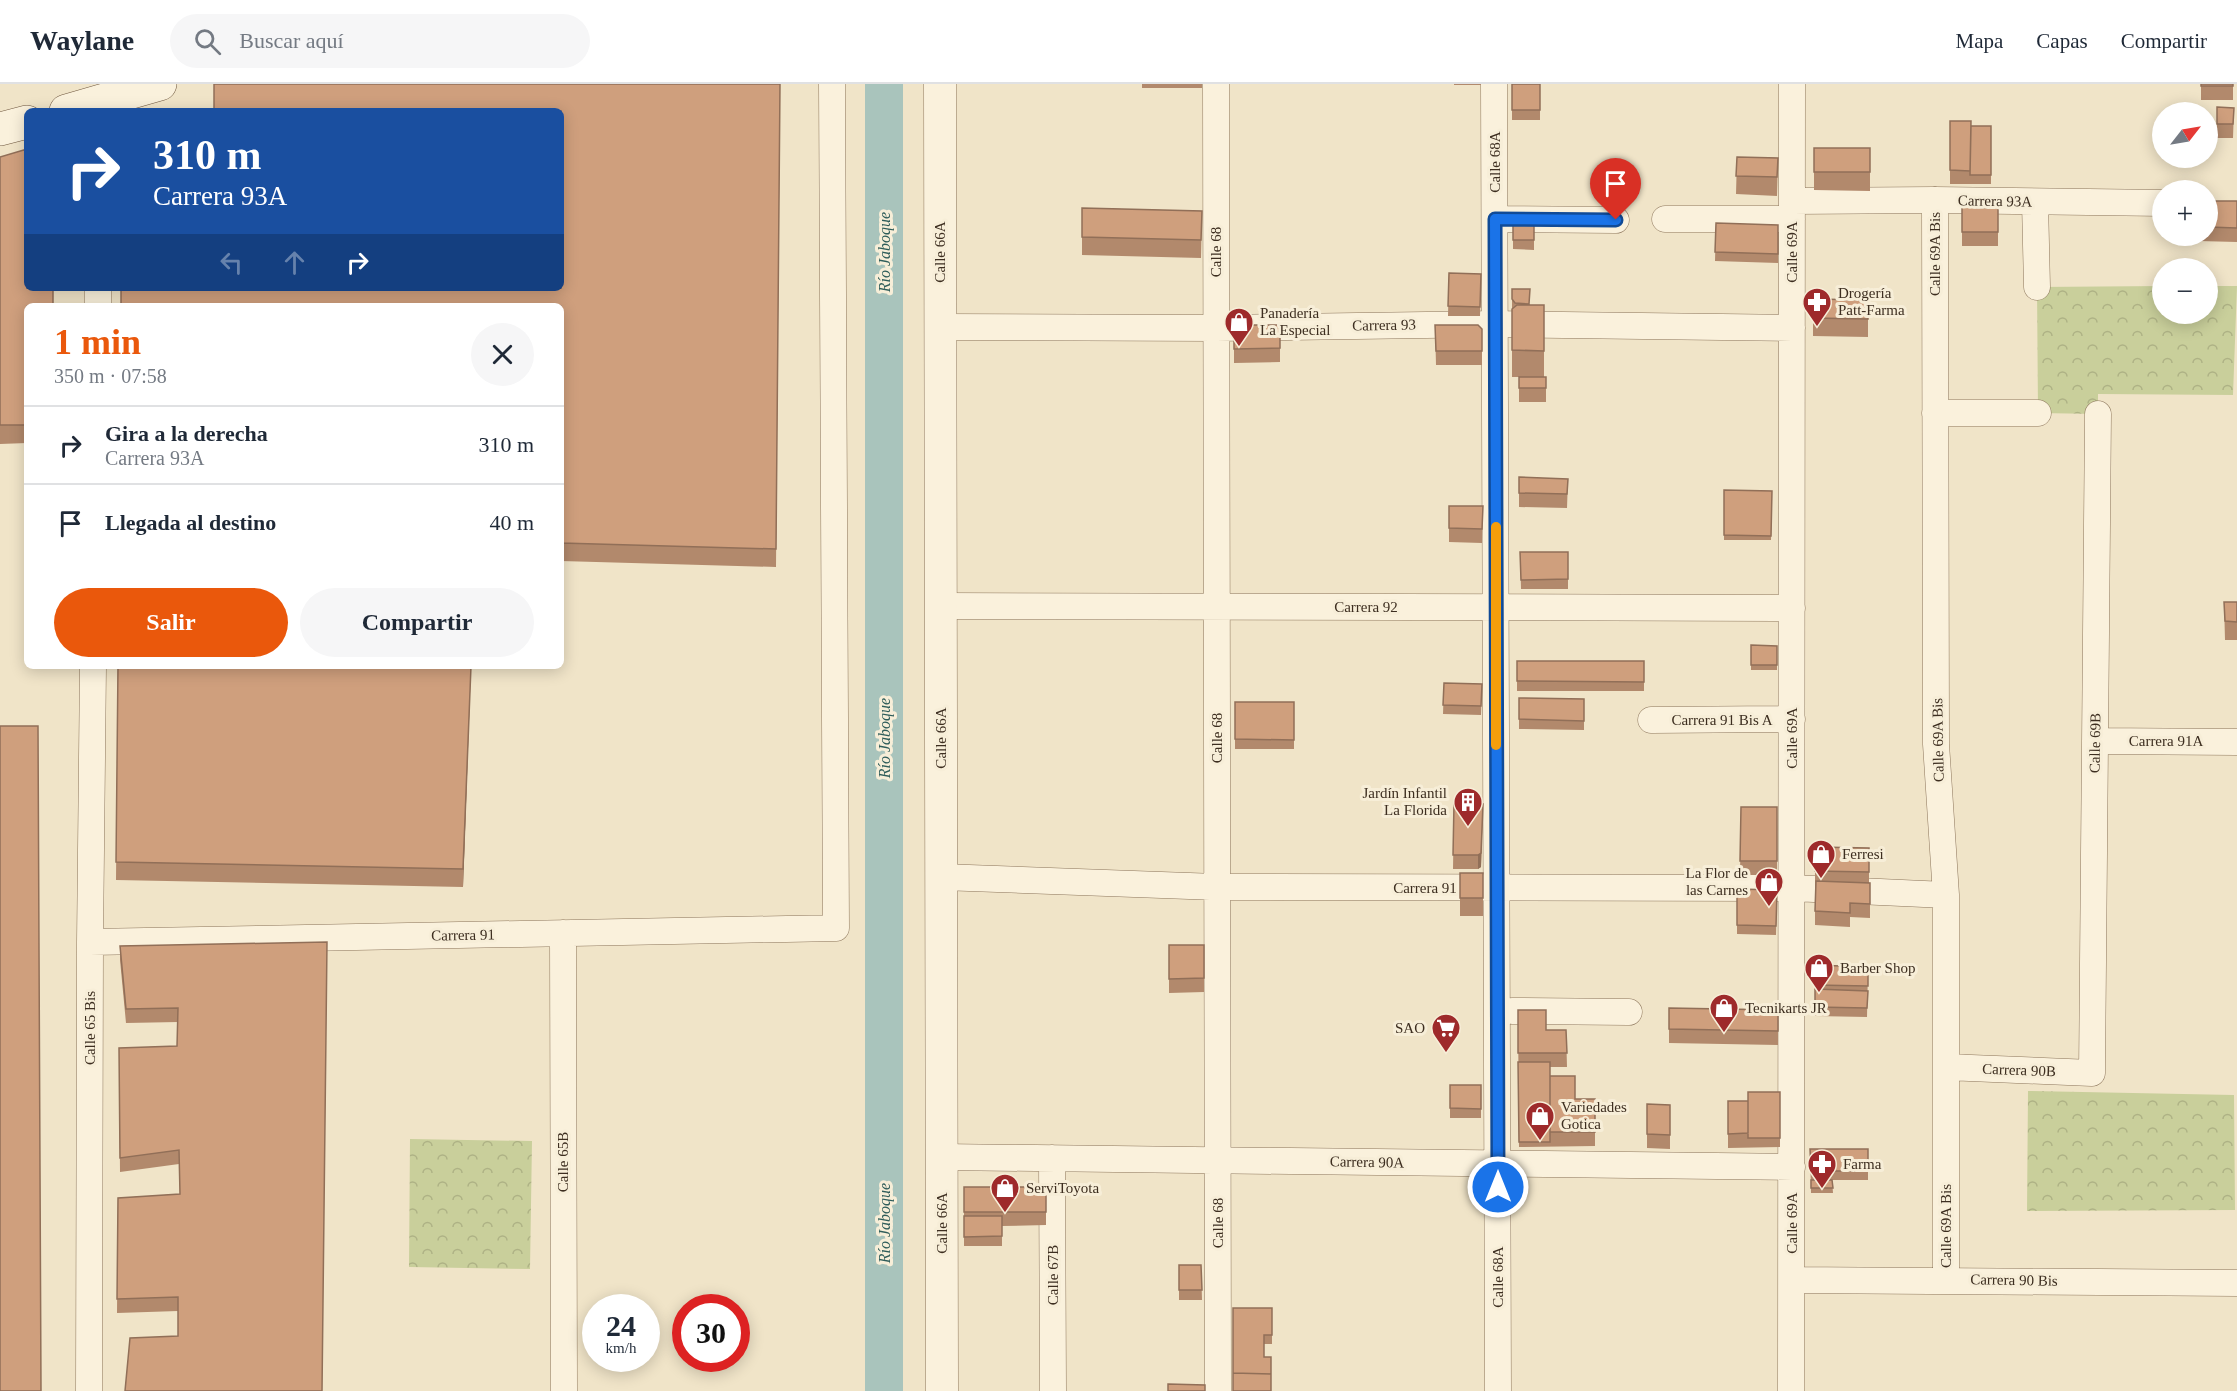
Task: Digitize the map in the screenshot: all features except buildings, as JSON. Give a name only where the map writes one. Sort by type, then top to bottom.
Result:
[{"type":"main road","points":[[99,106],[160,84]]},
{"type":"main road","points":[[0,129],[24,123]]},
{"type":"street","name":"Carrera 91","points":[[90,942],[836,928],[832,84]]},
{"type":"street","name":"Calle 66A","points":[[940,84],[942,1391]]},
{"type":"street","name":"Calle 68","points":[[1216,84],[1218,1391]]},
{"type":"street","name":"Calle 68A","points":[[1494,84],[1498,1391]]},
{"type":"street","name":"Calle 69A","points":[[1791,1391],[1792,84]]},
{"type":"street","name":"Carrera 93A","points":[[1665,219],[1935,200],[2152,203]]},
{"type":"street","name":"Calle 69A Bis","points":[[1935,200],[1936,744],[1946,895],[1946,1280]]},
{"type":"street","points":[[2035,202],[2037,287]]},
{"type":"street","points":[[1495,219],[1616,220]]},
{"type":"street","name":"Carrera 93","points":[[940,327],[1216,328],[1495,324],[1792,328]]},
{"type":"street","points":[[1935,413],[2038,413]]},
{"type":"street","name":"Calle 69B","points":[[2092,1073],[2098,414]]},
{"type":"street","name":"Carrera 92","points":[[941,606],[1792,608]]},
{"type":"street","name":"Calle 65 Bis","points":[[89,1391],[93,669]]},
{"type":"street","name":"Carrera 91 Bis A","points":[[1651,720],[1792,719]]},
{"type":"street","name":"Carrera 91A","points":[[2095,741],[2237,742]]},
{"type":"street","name":"Carrera 91","points":[[941,877],[1217,887],[1792,888],[1946,895]]},
{"type":"street","name":"Calle 65B","points":[[563,933],[564,1391]]},
{"type":"street","points":[[1497,1011],[1629,1012]]},
{"type":"street","name":"Carrera 90B","points":[[1946,1067],[2092,1073]]},
{"type":"street","name":"Carrera 90A","points":[[942,1157],[1792,1167]]},
{"type":"street","name":"Calle 67B","points":[[1052,1158],[1053,1391]]},
{"type":"street","name":"Carrera 90 Bis","points":[[1792,1280],[2237,1283]]},
{"type":"green space","points":[[2152,286],[2152,324],[2218,324],[2218,286],[2237,286],[2233,395],[2098,394],[2098,414],[2038,413],[2037,287]]},
{"type":"green space","points":[[2028,1091],[2234,1095],[2235,1210],[2027,1211]]},
{"type":"green space","points":[[410,1139],[532,1141],[530,1269],[409,1267]]},
{"type":"waterway","name":"Río Jaboque","points":[[884,84],[884,1391]]},
{"type":"slow traffic","points":[[1496,527],[1496,745]]},
{"type":"place","name":"Drogería Patt-Farma","points":[[1817,328]]},
{"type":"place","name":"Panadería La Especial","points":[[1239,348]]},
{"type":"place","name":"Jardín Infantil La Florida","points":[[1468,828]]},
{"type":"place","name":"Ferresi","points":[[1821,880]]},
{"type":"place","name":"La Flor de las Carnes","points":[[1769,908]]},
{"type":"place","name":"Barber Shop","points":[[1819,994]]},
{"type":"place","name":"Tecnikarts JR","points":[[1724,1034]]},
{"type":"place","name":"SAO","points":[[1446,1054]]},
{"type":"place","name":"Variedades Gotica","points":[[1540,1142]]},
{"type":"place","name":"Farma","points":[[1822,1190]]},
{"type":"place","name":"ServiToyota","points":[[1005,1214]]},
{"type":"route","points":[[1498,1187],[1495,219],[1616,220]]}]
